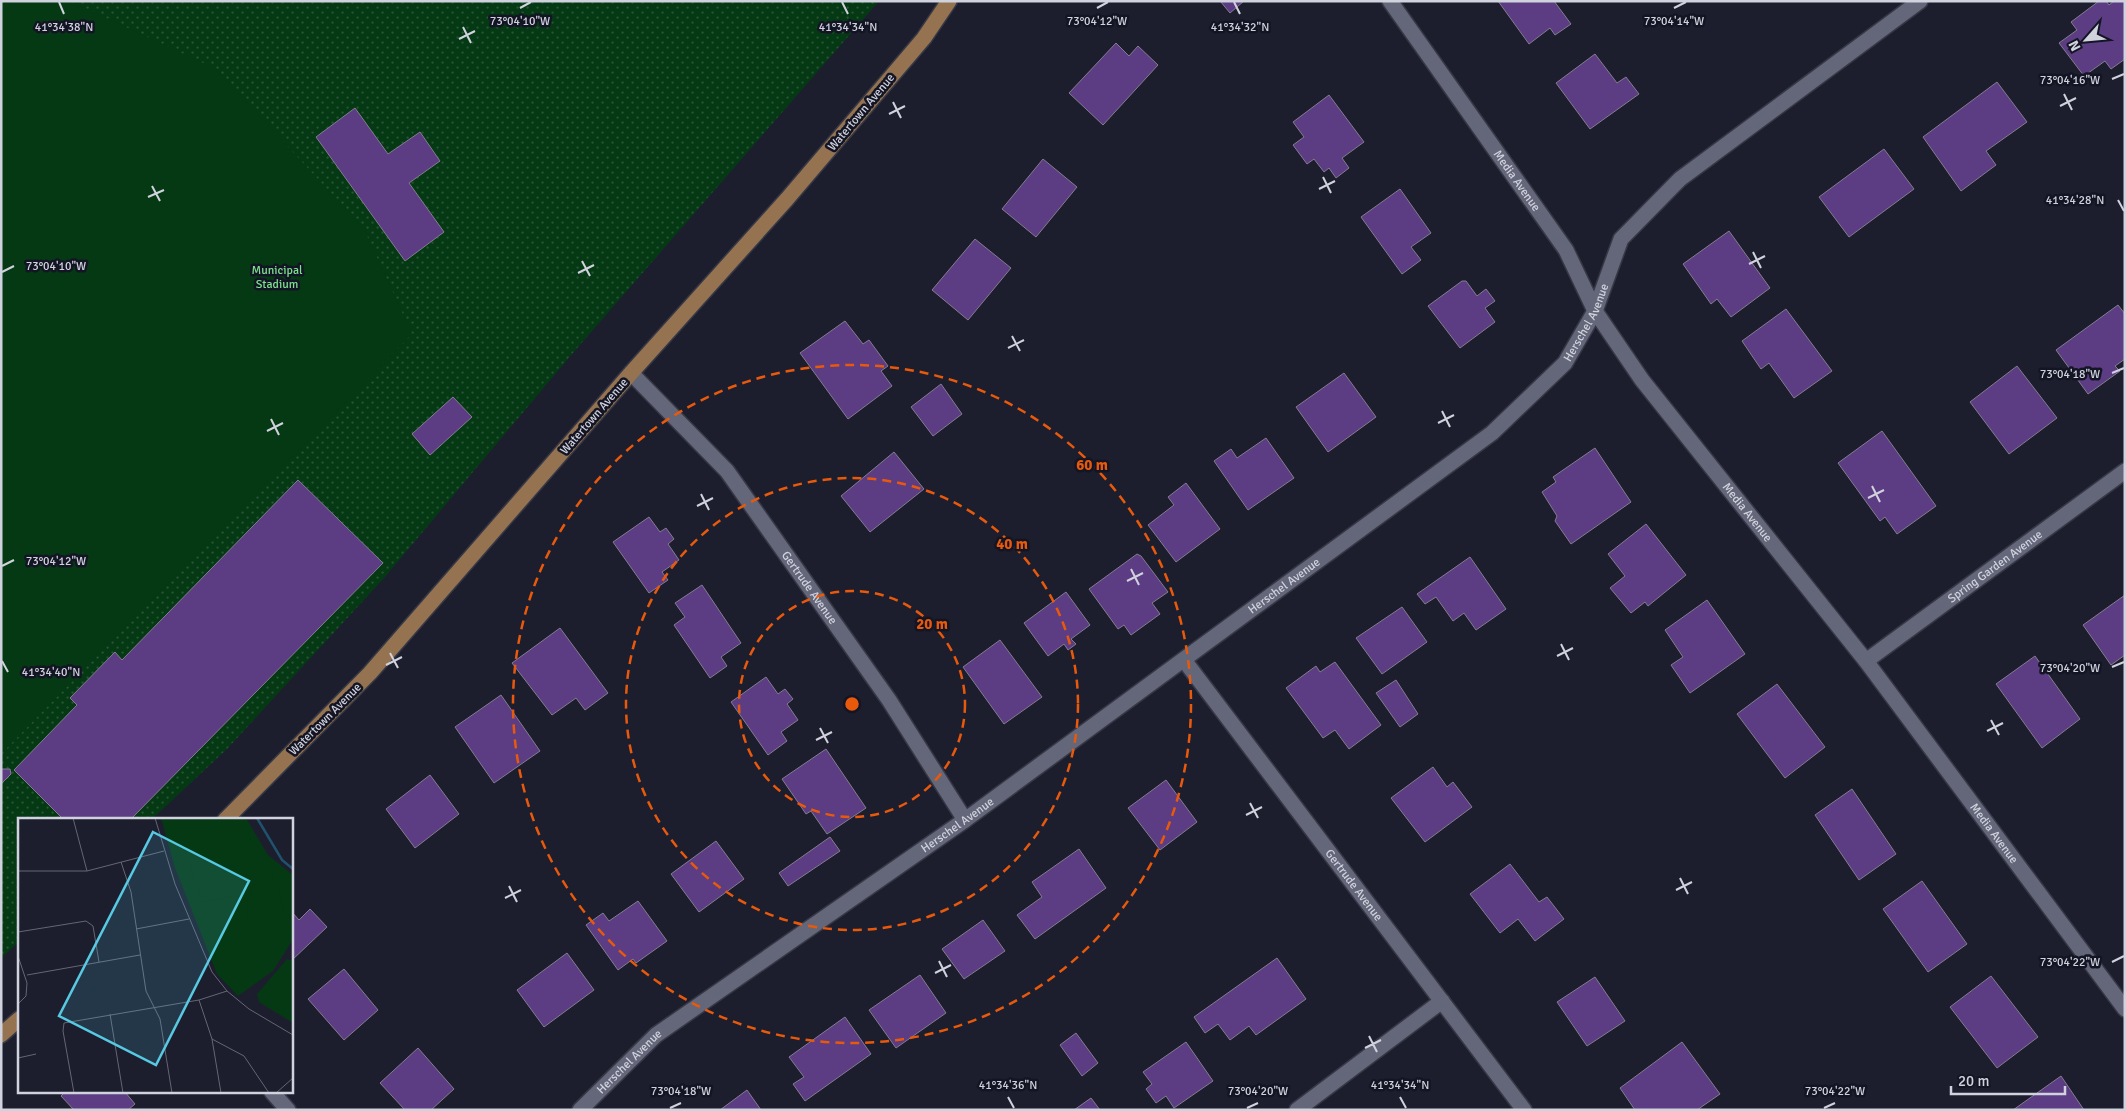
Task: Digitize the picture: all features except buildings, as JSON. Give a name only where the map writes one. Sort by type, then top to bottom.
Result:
[{"type":"main road","name":"Watertown Avenue","points":[[227,818],[370,673],[631,373],[794,192],[924,38],[949,1]]},
{"type":"main road","points":[[1,1035],[18,1020]]},
{"type":"street","name":"Media Avenue","points":[[1390,1],[1566,250],[1595,311],[1642,380],[1866,661],[2125,1009]]},
{"type":"street","name":"Herschel Avenue","points":[[580,1110],[656,1035],[965,820],[1492,433],[1565,363],[1595,311],[1620,239],[1680,179],[1920,1]]},
{"type":"street","name":"Gertrude Avenue","points":[[631,373],[727,471],[889,700],[965,820]]},
{"type":"street","name":"Spring Garden Avenue","points":[[1866,661],[2125,471]]},
{"type":"street","name":"Gertrude Avenue","points":[[1184,660],[1524,1110]]},
{"type":"street","points":[[1297,1110],[1442,1001]]},
{"type":"street","points":[[274,1094],[288,1110]]},
{"type":"green space","name":"Municipal Stadium","points":[[1,1],[879,1],[572,354],[384,578],[227,749],[153,818],[18,818],[18,943],[1,958]]},
{"type":"green space","points":[[70,1],[216,69],[364,229],[412,334],[2,753],[1,3]]}]
